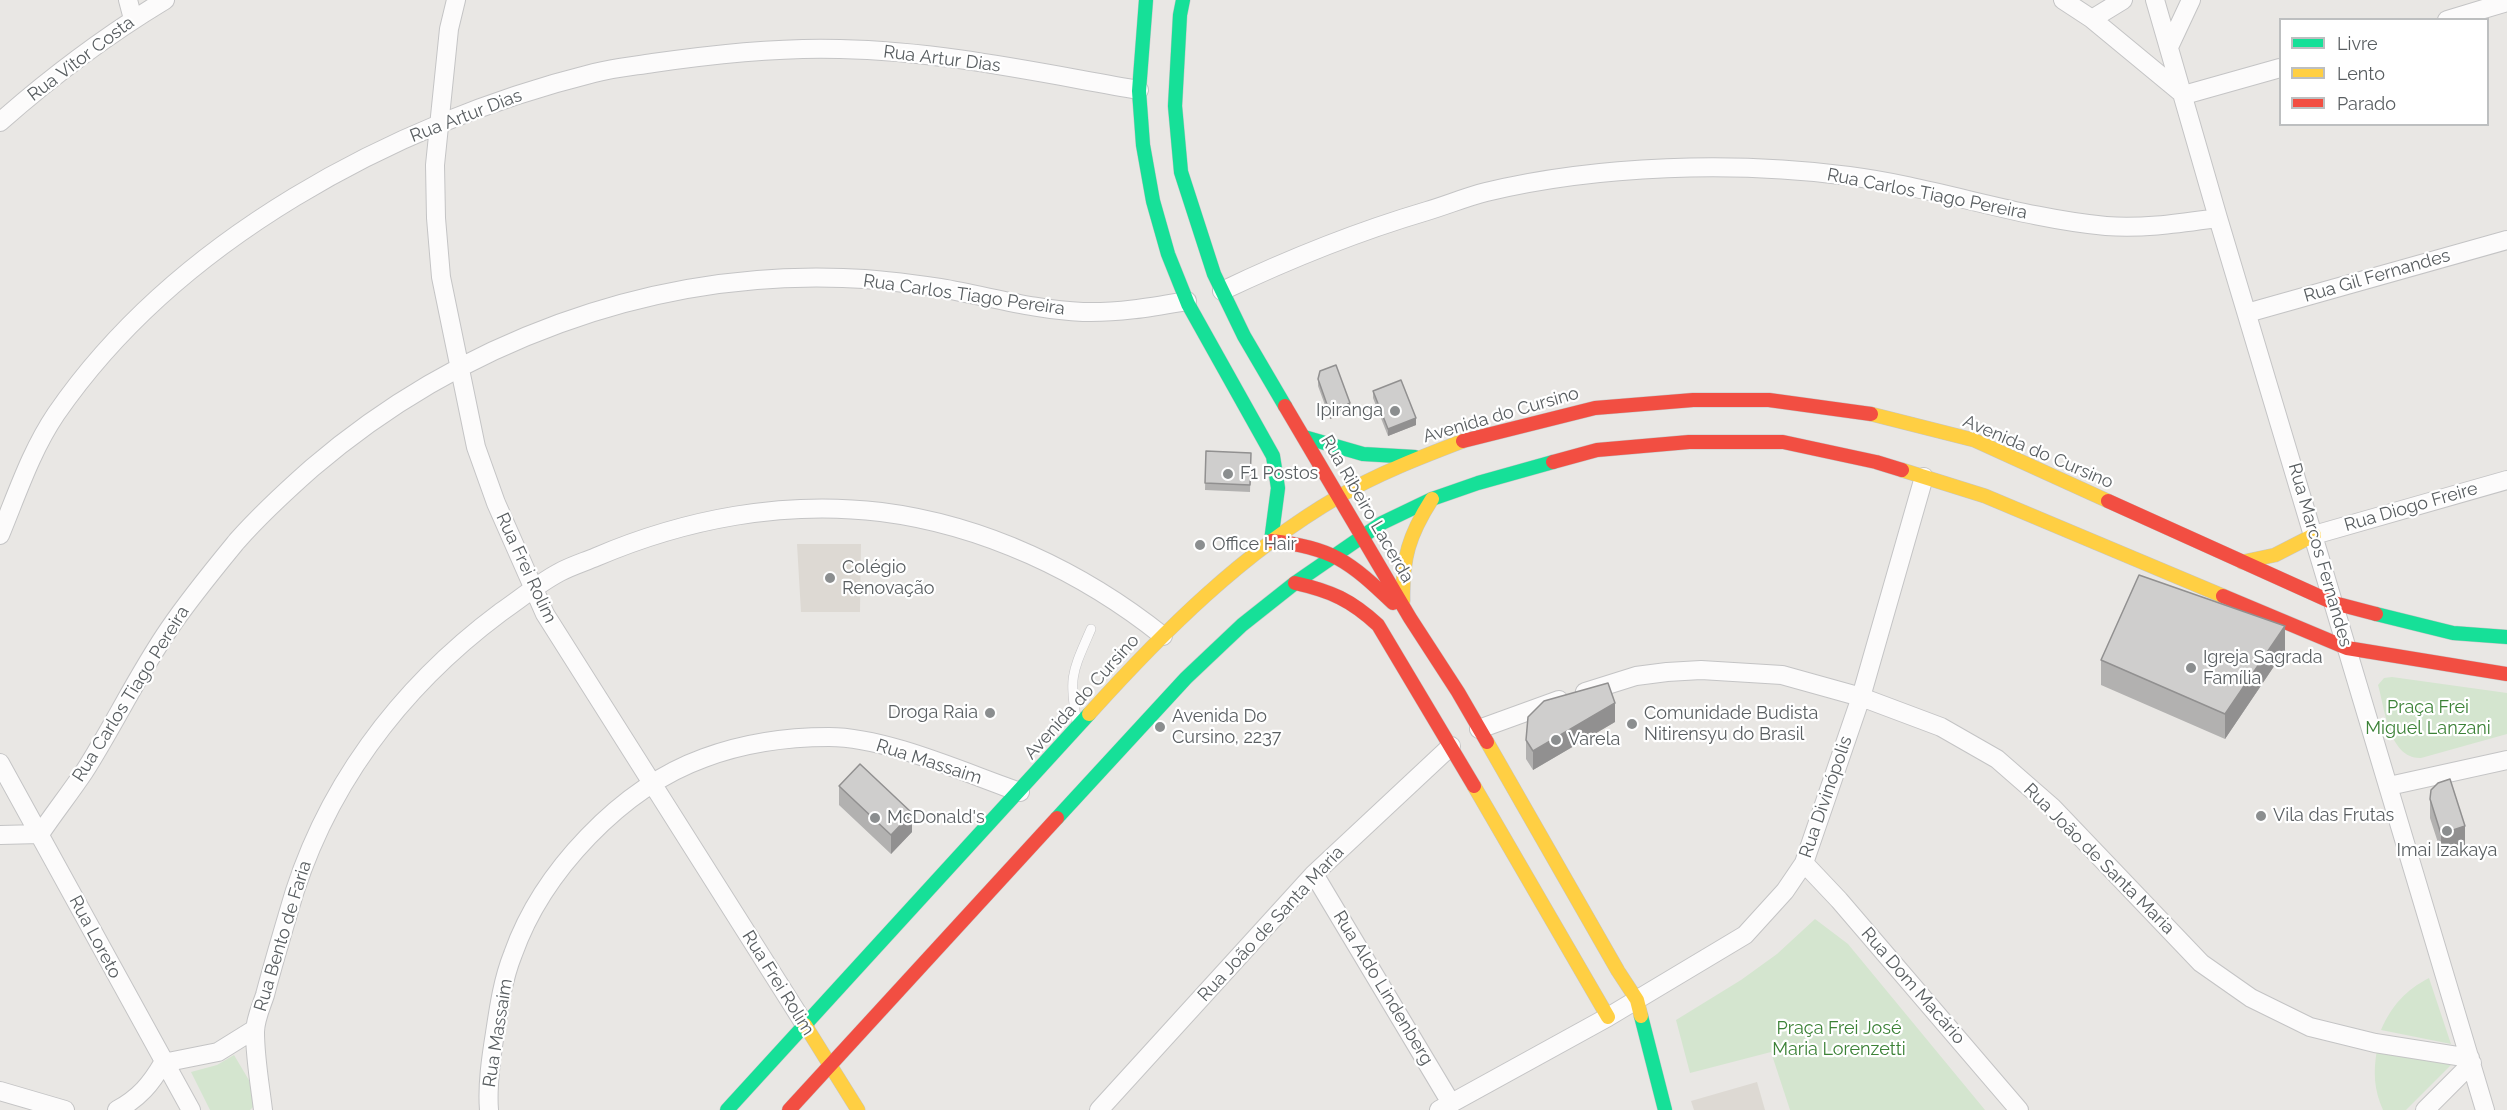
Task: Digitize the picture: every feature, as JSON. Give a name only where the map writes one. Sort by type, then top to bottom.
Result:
[{"type":"main road","points":[[1146,0],[1140,50],[1139,90],[1142,141],[1160,228],[1169,259],[1187,301],[1265,440],[1276,464],[1280,481],[1280,497],[1271,541],[1295,544],[1334,555],[1355,568],[1407,613]]},
{"type":"main road","name":"Rua Ribeiro Lacerda","points":[[1183,0],[1180,15],[1175,106],[1181,172],[1214,274],[1244,336],[1407,613],[1479,729],[1606,951],[1637,1000],[1665,1110]]},
{"type":"main road","name":"Avenida do Cursino","points":[[727,1110],[1163,636],[1202,597],[1271,541],[1339,496],[1418,458],[1464,441],[1595,408],[1693,400],[1769,400],[1869,413],[1974,440],[2334,603],[2453,633],[2507,637]]},
{"type":"main road","points":[[1304,437],[1363,454],[1418,458]]},
{"type":"main road","points":[[789,1110],[1186,678],[1242,625],[1295,583],[1382,523],[1432,499],[1478,483],[1597,450],[1689,442],[1783,442],[1876,462],[1985,496],[2347,648],[2507,674]]},
{"type":"main road","points":[[1407,613],[1402,572],[1406,545],[1415,524],[1432,499]]},
{"type":"main road","points":[[2242,562],[2275,555],[2314,535]]},
{"type":"main road","points":[[1295,583],[1341,594],[1378,625],[1608,1017]]},
{"type":"main road","name":"Rua Frei Rolim","points":[[805,1025],[858,1110]]},
{"type":"street","points":[[128,0],[133,19]]},
{"type":"street","name":"Rua Vitor Costa","points":[[0,122],[133,19],[165,0]]},
{"type":"street","name":"Rua Frei Rolim","points":[[456,0],[449,29],[435,165],[436,219],[441,277],[476,447],[496,503],[545,614],[805,1025]]},
{"type":"street","points":[[2063,0],[2092,19],[2184,95],[2279,68]]},
{"type":"street","points":[[2092,19],[2123,0]]},
{"type":"street","name":"Rua Marcos Fernandes","points":[[2155,0],[2218,218],[2486,1110]]},
{"type":"street","points":[[2169,47],[2191,0]]},
{"type":"street","points":[[2454,18],[2507,2]]},
{"type":"street","name":"Rua Artur Dias","points":[[0,536],[33,455],[54,417],[84,376],[121,332],[222,246],[333,173],[482,106],[596,72],[697,56],[784,50],[839,49],[903,52],[1139,90]]},
{"type":"street","name":"Rua Carlos Tiago Pereira","points":[[1222,291],[1282,262],[1379,225],[1486,192],[1606,172],[1757,168],[1850,176],[2055,219],[2108,226],[2155,226],[2218,218]]},
{"type":"street","name":"Rua Gil Fernandes","points":[[2247,313],[2507,240]]},
{"type":"street","name":"Rua Carlos Tiago Pereira","points":[[40,834],[84,772],[168,629],[240,538],[288,489],[339,446],[380,415],[459,367],[523,338],[603,309],[675,291],[723,284],[843,278],[941,288],[1035,307],[1084,312],[1128,311],[1187,301]]},
{"type":"street","name":"Rua Divinópolis","points":[[1445,1106],[1608,1017],[1745,935],[1785,891],[1804,863],[1861,697],[1924,477]]},
{"type":"street","name":"Rua Diogo Freire","points":[[2314,535],[2507,480]]},
{"type":"street","name":"Rua Bento de Faria","points":[[263,1110],[255,1029],[299,872],[342,785],[384,722],[432,670],[473,633],[560,572],[663,531],[703,520],[771,511],[821,509],[880,512],[969,531],[1022,551],[1058,568],[1125,606],[1163,636]]},
{"type":"street","name":"Rua João de Santa Maria","points":[[1479,729],[1556,701],[1636,676],[1667,672],[1701,670],[1782,675],[1861,697],[1941,727],[1997,759],[2052,807],[2201,963],[2252,998],[2310,1027],[2375,1043],[2471,1061]]},
{"type":"street","name":"Rua Massaim","points":[[489,1110],[493,1045],[501,996],[513,954],[532,909],[559,870],[616,810],[681,768],[722,752],[774,740],[831,737],[880,744],[1020,792]]},
{"type":"street","name":"Rua João de Santa Maria","points":[[1099,1110],[1314,874],[1451,746]]},
{"type":"street","points":[[2389,786],[2507,760]]},
{"type":"street","name":"Rua Loreto","points":[[0,763],[190,1110]]},
{"type":"street","points":[[0,835],[40,834]]},
{"type":"street","name":"Rua Dom Macário","points":[[1804,863],[1839,900],[2019,1110]]},
{"type":"street","name":"Rua Aldo Lindenberg","points":[[1314,874],[1445,1106]]},
{"type":"street","points":[[117,1110],[142,1093],[163,1063],[218,1052],[255,1029]]},
{"type":"street","points":[[2425,1110],[2471,1061]]},
{"type":"street","points":[[0,1091],[65,1110]]},
{"type":"lane","points":[[1078,728],[1072,695],[1073,670],[1091,629]]},
{"type":"shaded area","name":"Colégio Renovação","points":[[797,544],[861,544],[860,612],[801,612]]},
{"type":"shaded area","points":[[1757,1082],[1765,1110],[1694,1110],[1691,1101]]},
{"type":"green space","name":"Praça Frei Miguel Lanzani","points":[[2392,677],[2507,693],[2507,734],[2421,758],[2410,756],[2395,742],[2390,731],[2378,685],[2384,678]]},
{"type":"green space","name":"Praça Frei José Maria Lorenzetti","points":[[1815,919],[1848,944],[1985,1110],[1790,1110],[1771,1052],[1690,1073],[1676,1020],[1741,980],[1777,954]]},
{"type":"green space","points":[[2429,978],[2451,1044],[2381,1030],[2400,999]]},
{"type":"green space","points":[[2377,1050],[2454,1062],[2406,1110],[2383,1110],[2375,1081]]},
{"type":"green space","points":[[234,1055],[253,1087],[255,1105],[250,1110],[210,1110],[191,1072],[217,1065]]},
{"type":"building","name":"Ipiranga","points":[[1336,365],[1350,403],[1330,413],[1318,379],[1320,371]]},
{"type":"building","name":"Ipiranga","points":[[1401,380],[1416,418],[1388,429],[1373,391]]},
{"type":"building","name":"F1 Postos","points":[[1206,451],[1251,453],[1250,485],[1205,483]]},
{"type":"building","name":"Igreja Sagrada Família","points":[[2139,575],[2285,626],[2225,714],[2101,660]]},
{"type":"building","points":[[1608,683],[1615,703],[1533,751],[1526,740],[1528,717],[1544,701]]},
{"type":"building","points":[[860,764],[912,813],[891,835],[839,786]]},
{"type":"building","points":[[2450,779],[2465,826],[2441,834],[2430,799],[2431,790],[2438,783]]},
{"type":"traffic: fast","points":[[1146,0],[1139,91],[1143,145],[1153,201],[1168,254],[1188,304],[1273,456],[1278,488],[1271,541]]},
{"type":"traffic: fast","points":[[1183,0],[1180,15],[1175,106],[1181,172],[1214,274],[1244,336],[1285,406]]},
{"type":"traffic: fast","points":[[1304,437],[1363,454],[1415,457]]},
{"type":"traffic: fast","points":[[1057,818],[1186,678],[1242,625],[1295,583],[1382,523],[1432,499],[1478,483],[1553,462]]},
{"type":"traffic: fast","points":[[2376,614],[2453,633],[2507,637]]},
{"type":"traffic: fast","points":[[727,1110],[1089,714]]},
{"type":"traffic: fast","points":[[1641,1016],[1665,1110]]},
{"type":"traffic: slow","points":[[1871,414],[1974,440],[2108,501]]},
{"type":"traffic: slow","points":[[1089,714],[1175,624],[1269,543],[1338,497],[1368,481],[1463,441]]},
{"type":"traffic: slow","points":[[1902,470],[1985,496],[2223,596]]},
{"type":"traffic: slow","points":[[1403,601],[1404,572],[1412,536],[1432,499]]},
{"type":"traffic: slow","points":[[2242,562],[2275,555],[2314,535]]},
{"type":"traffic: slow","points":[[1487,742],[1618,971],[1637,1000],[1641,1016]]},
{"type":"traffic: slow","points":[[1474,786],[1608,1017]]},
{"type":"traffic: slow","points":[[805,1025],[858,1110]]},
{"type":"traffic: jam","points":[[1463,441],[1595,408],[1693,400],[1769,400],[1871,414]]},
{"type":"traffic: jam","points":[[1285,406],[1410,618],[1487,742]]},
{"type":"traffic: jam","points":[[1553,462],[1597,450],[1689,442],[1783,442],[1876,462],[1902,470]]},
{"type":"traffic: jam","points":[[2108,501],[2334,603],[2376,614]]},
{"type":"traffic: jam","points":[[1271,541],[1310,547],[1339,559],[1352,567],[1393,603]]},
{"type":"traffic: jam","points":[[1295,583],[1319,589],[1340,598],[1359,609],[1378,625],[1474,786]]},
{"type":"traffic: jam","points":[[2223,596],[2347,648],[2507,674]]},
{"type":"traffic: jam","points":[[789,1110],[1057,818]]},
{"type":"place","name":"Ipiranga","points":[[1395,411]]},
{"type":"place","name":"F1 Postos","points":[[1228,474]]},
{"type":"place","name":"Office Hair","points":[[1200,545]]},
{"type":"place","name":"Colégio Renovação","points":[[830,578]]},
{"type":"place","name":"Igreja Sagrada Família","points":[[2191,668]]},
{"type":"place","name":"Droga Raia","points":[[990,713]]},
{"type":"place","name":"Comunidade Budista Nitirensyu do Brasil","points":[[1632,724]]},
{"type":"place","name":"Avenida Do Cursino, 2237","points":[[1160,727]]},
{"type":"place","name":"Varela","points":[[1556,740]]},
{"type":"place","name":"Vila das Frutas","points":[[2261,816]]},
{"type":"place","name":"McDonald's","points":[[875,818]]},
{"type":"place","name":"Imai Izakaya","points":[[2447,831]]}]
